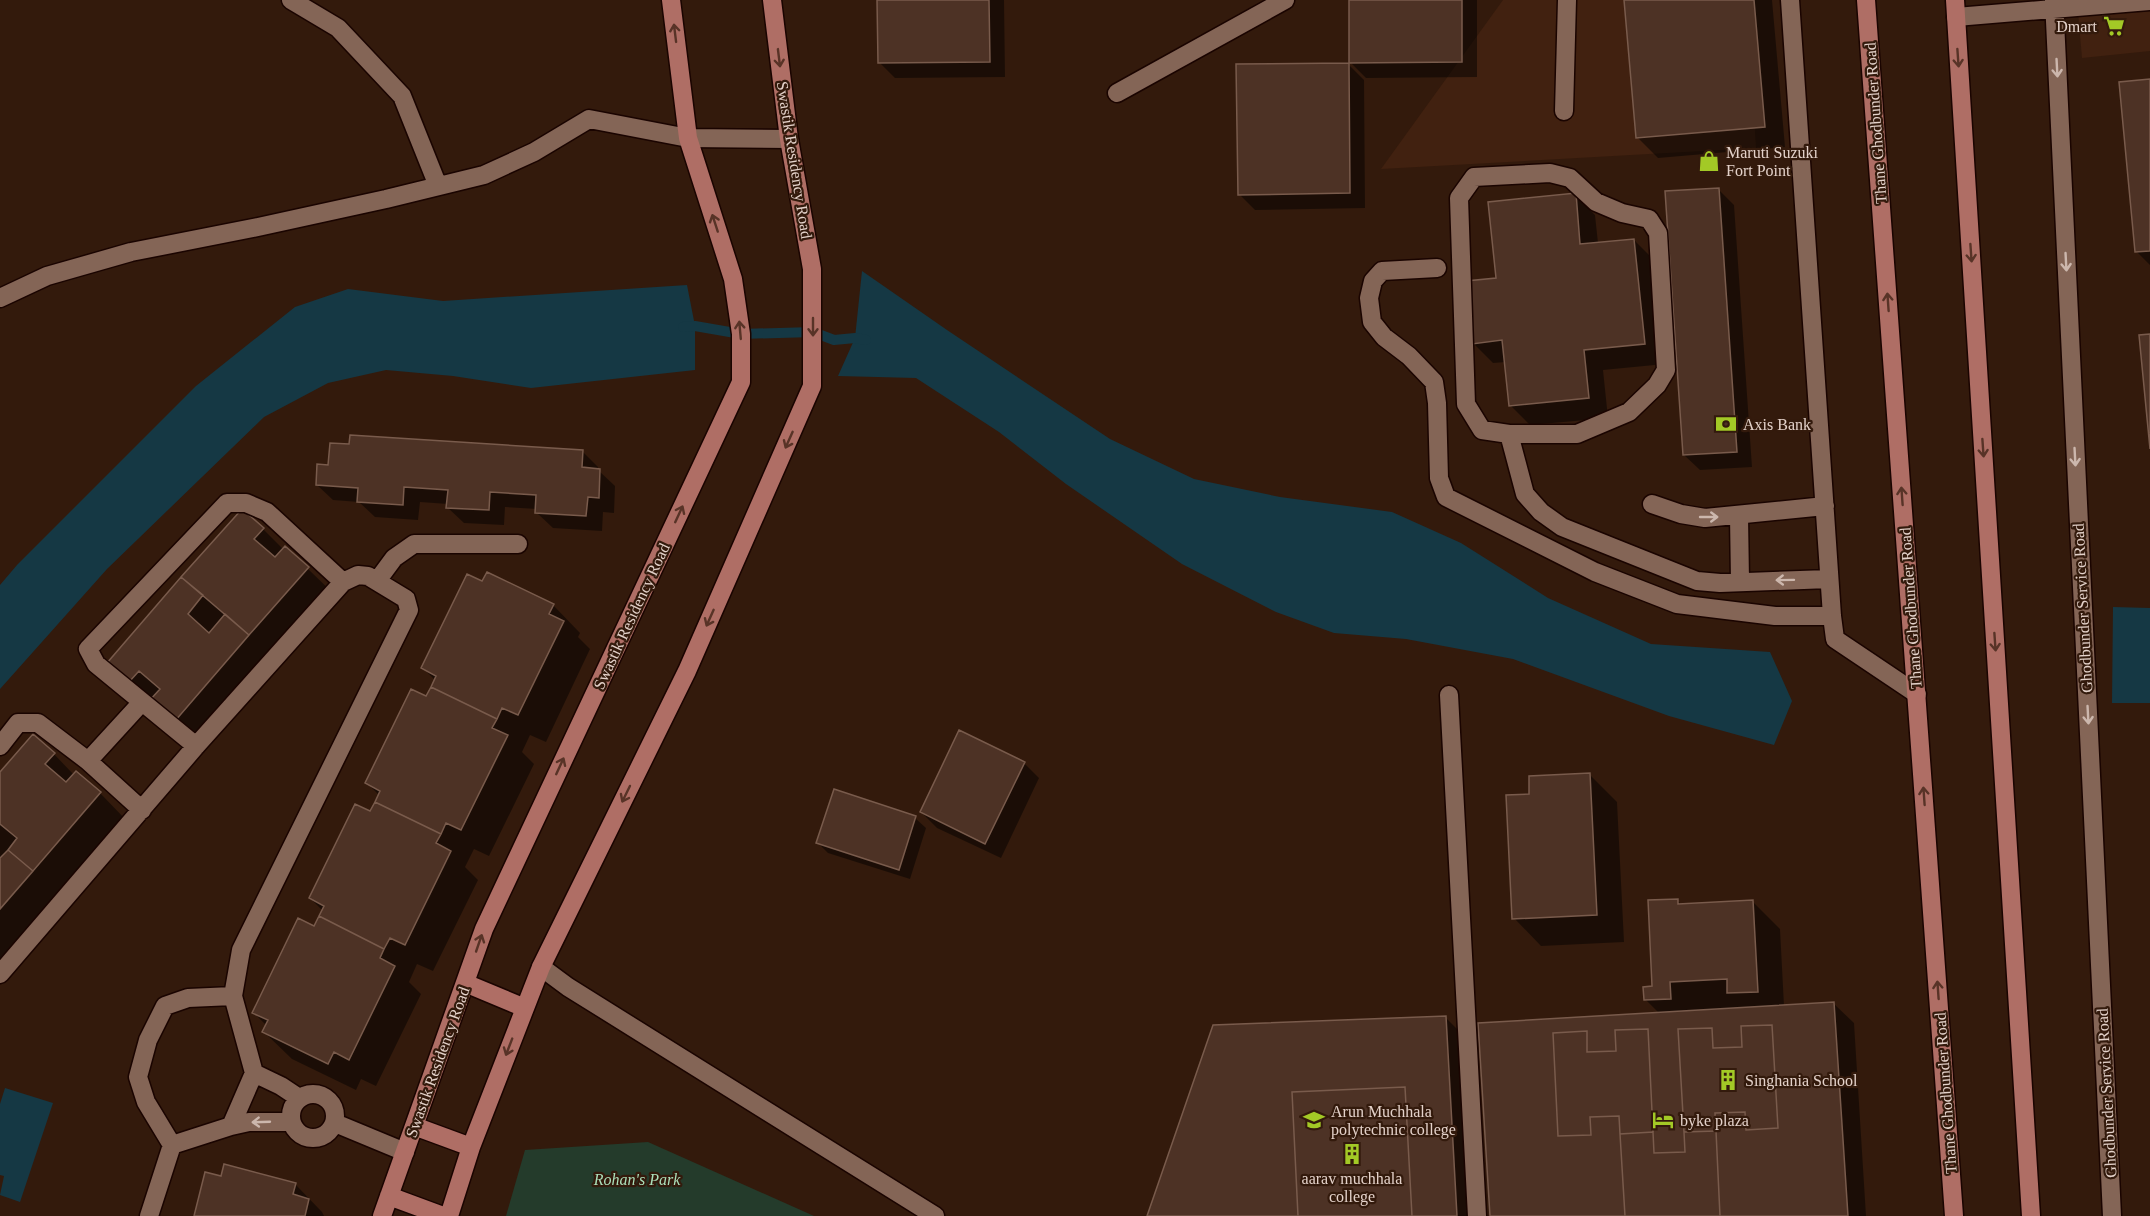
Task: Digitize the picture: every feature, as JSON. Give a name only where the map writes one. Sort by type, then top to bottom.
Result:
[{"type":"main road","name":"Swastik Residency Road","points":[[382,1216],[484,929],[741,382],[741,334],[733,279],[688,138],[671,0]]},
{"type":"main road","name":"Swastik Residency Road","points":[[449,1216],[471,1147],[541,967],[687,671],[812,386],[813,269],[789,139],[772,0]]},
{"type":"main road","name":"Thane Ghodbunder Road","points":[[1866,0],[1954,1216]]},
{"type":"main road","points":[[1955,9],[2031,1216]]},
{"type":"main road","points":[[465,982],[525,1008]]},
{"type":"main road","points":[[414,1126],[471,1147]]},
{"type":"main road","points":[[389,1196],[443,1216]]},
{"type":"street","points":[[291,0],[338,28],[402,96],[438,186]]},
{"type":"street","points":[[1117,93],[1286,0]]},
{"type":"street","points":[[1564,111],[1567,0]]},
{"type":"street","points":[[1790,0],[1835,639],[1917,694]]},
{"type":"street","points":[[1955,9],[2150,1]]},
{"type":"street","name":"Ghodbunder Service Road","points":[[2054,5],[2112,1216]]},
{"type":"street","points":[[0,298],[47,276],[131,252],[258,227],[484,175],[534,152],[589,119],[688,138],[789,139]]},
{"type":"street","points":[[1550,173],[1570,178],[1596,202],[1622,213],[1649,219],[1658,233],[1666,370],[1657,385],[1629,412],[1577,434],[1509,434],[1482,430],[1466,404],[1459,198],[1474,177],[1550,173]]},
{"type":"street","points":[[1437,268],[1382,271],[1373,281],[1369,298],[1372,322],[1384,338],[1409,356],[1434,382],[1437,403],[1439,478],[1446,497],[1594,572],[1677,604],[1775,616],[1832,616]]},
{"type":"street","points":[[1509,434],[1525,494],[1541,512],[1562,527],[1697,581],[1720,583],[1829,579]]},
{"type":"street","points":[[196,746],[96,664],[88,649],[227,503],[246,503],[267,512],[343,582]]},
{"type":"street","points":[[1652,504],[1681,514],[1705,518],[1825,506]]},
{"type":"street","points":[[1739,516],[1740,581]]},
{"type":"street","points":[[377,581],[393,558],[414,544],[518,544]]},
{"type":"street","points":[[0,974],[196,746],[343,582],[358,575],[368,576],[406,600],[409,610],[241,950],[233,996],[254,1073],[231,1126]]},
{"type":"street","points":[[1449,695],[1477,1216]]},
{"type":"street","points":[[88,761],[142,702]]},
{"type":"street","points":[[0,746],[18,723],[38,723],[88,761],[142,810]]},
{"type":"street","points":[[541,967],[578,993],[935,1216]]},
{"type":"street","points":[[150,1216],[172,1144],[146,1102],[138,1077],[148,1040],[165,1006],[188,998],[233,996]]},
{"type":"street","points":[[254,1073],[299,1098]]},
{"type":"street","points":[[312,1094],[326,1097],[335,1109],[335,1123],[325,1135],[310,1138],[296,1131],[291,1122],[291,1110],[299,1098],[312,1094]]},
{"type":"street","points":[[172,1144],[249,1122],[291,1122]]},
{"type":"street","points":[[335,1123],[405,1152]]},
{"type":"shaded area","points":[[1503,0],[1747,0],[1756,148],[1381,169]]},
{"type":"shaded area","name":"Dmart","points":[[2077,0],[2150,0],[2150,51],[2082,58]]},
{"type":"green space","name":"Rohan's Park","points":[[648,1142],[814,1216],[506,1216],[525,1150]]},
{"type":"water","points":[[862,271],[1110,439],[1194,479],[1280,497],[1392,512],[1461,543],[1548,598],[1651,644],[1770,652],[1792,701],[1774,745],[1669,716],[1513,659],[1406,639],[1334,633],[1276,612],[1182,564],[1066,484],[999,432],[916,378],[838,376],[855,338]]},
{"type":"water","points":[[687,285],[695,326],[695,370],[531,388],[453,376],[386,370],[328,383],[264,417],[107,569],[0,689],[0,585],[17,565],[196,386],[295,307],[348,289],[443,301]]},
{"type":"water","points":[[2113,607],[2150,608],[2150,703],[2112,703]]},
{"type":"water","points":[[5,1088],[53,1103],[20,1202],[0,1195],[4,1176],[0,1175],[0,1104]]},
{"type":"building","points":[[877,0],[989,0],[990,62],[878,63]]},
{"type":"building","points":[[1349,0],[1462,0],[1462,62],[1349,63]]},
{"type":"building","points":[[1624,0],[1754,0],[1765,127],[1636,138]]},
{"type":"building","points":[[1349,63],[1350,193],[1238,195],[1236,64]]},
{"type":"building","points":[[2150,79],[2150,251],[2135,252],[2119,82]]},
{"type":"building","points":[[1719,188],[1737,452],[1683,455],[1665,191]]},
{"type":"building","points":[[1576,193],[1580,244],[1634,239],[1645,344],[1584,350],[1589,398],[1509,406],[1502,340],[1472,344],[1466,281],[1496,278],[1488,202]]},
{"type":"building","points":[[2150,334],[2150,449],[2139,335]]},
{"type":"building","points":[[350,435],[583,450],[582,467],[600,469],[599,498],[588,497],[586,516],[535,513],[536,495],[490,492],[489,510],[446,508],[448,490],[404,487],[403,505],[357,502],[358,488],[316,485],[317,464],[328,465],[330,443],[349,444]]},
{"type":"building","points":[[242,509],[264,528],[254,539],[275,557],[285,546],[309,567],[249,635],[181,577]]},
{"type":"building","points":[[487,572],[554,604],[549,614],[564,621],[518,715],[502,708],[497,719],[431,687],[436,676],[421,668],[467,574],[482,581]]},
{"type":"building","points":[[181,577],[203,595],[188,614],[209,633],[225,614],[249,635],[175,721],[150,700],[160,689],[139,671],[129,682],[107,663]]},
{"type":"building","points":[[431,687],[497,719],[492,728],[508,735],[461,830],[446,823],[441,834],[375,802],[380,791],[365,783],[411,689],[426,696]]},
{"type":"building","points":[[959,730],[1025,762],[985,844],[920,812]]},
{"type":"building","points":[[33,734],[55,753],[45,764],[66,782],[76,771],[101,792],[33,871],[8,850],[17,838],[0,824],[0,772]]},
{"type":"building","points":[[1590,773],[1597,915],[1512,919],[1506,795],[1529,794],[1529,776]]},
{"type":"building","points":[[834,789],[916,816],[899,870],[816,843]]},
{"type":"building","points":[[375,802],[441,834],[436,843],[451,851],[405,945],[390,938],[384,949],[319,916],[324,906],[309,898],[355,804],[370,811]]},
{"type":"building","points":[[8,850],[33,871],[0,909],[0,858]]},
{"type":"building","points":[[1678,899],[1678,904],[1753,900],[1758,992],[1727,993],[1727,979],[1670,982],[1671,999],[1644,1000],[1643,987],[1652,986],[1648,900]]},
{"type":"building","points":[[319,916],[384,949],[380,958],[395,966],[349,1060],[334,1052],[328,1064],[262,1032],[268,1020],[252,1013],[298,918],[314,926]]},
{"type":"building","name":"byke plaza","points":[[1834,1002],[1848,1216],[1490,1216],[1478,1023]]},
{"type":"building","name":"Arun Muchhala polytechnic college","points":[[1446,1016],[1457,1216],[1147,1216],[1213,1025]]},
{"type":"building","name":"Singhania School","points":[[1772,1025],[1778,1128],[1746,1130],[1745,1112],[1715,1113],[1716,1131],[1684,1132],[1678,1029],[1712,1028],[1713,1048],[1742,1047],[1741,1026]]},
{"type":"building","points":[[1648,1029],[1653,1132],[1620,1134],[1619,1116],[1590,1117],[1591,1135],[1558,1136],[1553,1033],[1587,1031],[1587,1052],[1616,1051],[1615,1030]]},
{"type":"building","name":"aarav muchhala college","points":[[1405,1087],[1412,1216],[1298,1216],[1292,1092]]},
{"type":"building","points":[[1716,1131],[1720,1216],[1625,1216],[1620,1134],[1653,1132],[1654,1153],[1685,1152],[1684,1132]]},
{"type":"building","points":[[224,1164],[296,1183],[293,1194],[309,1199],[305,1216],[194,1216],[205,1172],[221,1176]]},
{"type":"waterway","points":[[683,327],[695,326],[741,334],[813,332],[834,340],[855,338],[866,340]]},
{"type":"place","name":"Dmart","points":[[2114,26]]},
{"type":"place","name":"Maruti Suzuki Fort Point","points":[[1709,161]]},
{"type":"place","name":"Axis Bank","points":[[1726,424]]},
{"type":"place","name":"Singhania School","points":[[1728,1080]]},
{"type":"place","name":"Arun Muchhala polytechnic college","points":[[1314,1120]]},
{"type":"place","name":"byke plaza","points":[[1663,1120]]},
{"type":"place","name":"aarav muchhala college","points":[[1352,1154]]}]
